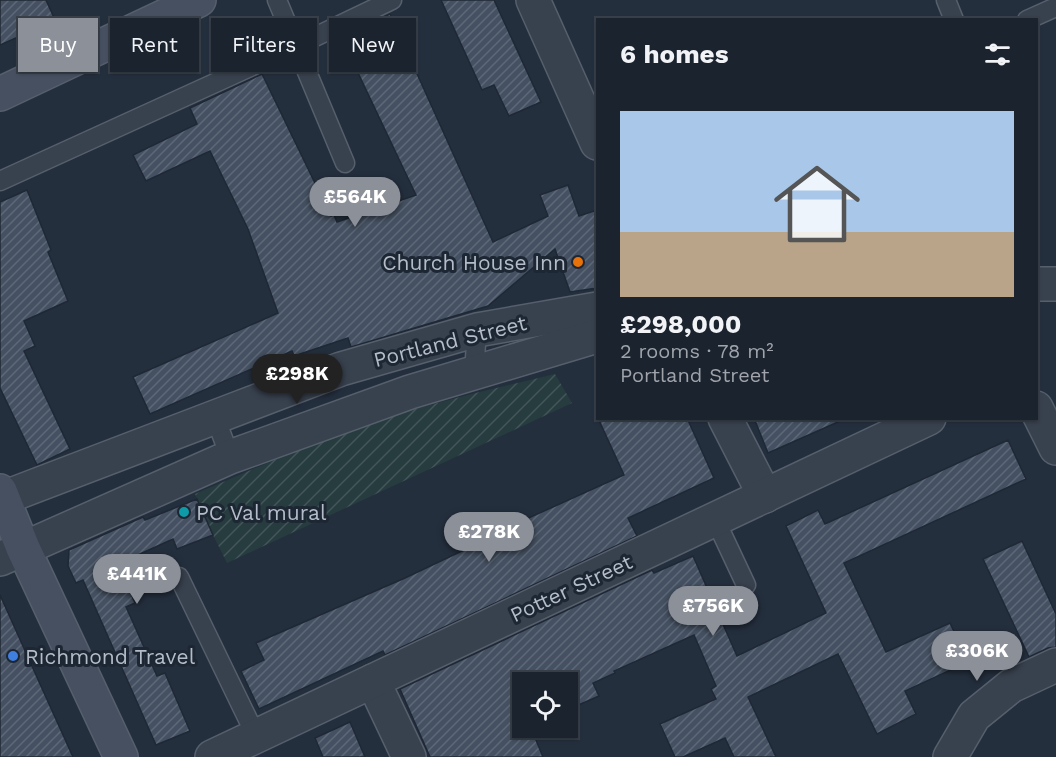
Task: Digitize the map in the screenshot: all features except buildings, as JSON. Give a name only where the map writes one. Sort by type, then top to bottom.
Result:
[{"type":"street","points":[[2,87],[199,0]]},
{"type":"street","points":[[533,0],[596,141]]},
{"type":"street","points":[[1038,284],[1056,284]]},
{"type":"street","name":"Portland Street","points":[[2,495],[341,369],[477,330],[596,309]]},
{"type":"street","name":"Portland Street","points":[[12,554],[230,457],[410,392],[596,336]]},
{"type":"street","points":[[1038,412],[1056,448]]},
{"type":"street","points":[[726,420],[765,496]]},
{"type":"street","name":"Potter Street","points":[[212,757],[925,420]]},
{"type":"street","points":[[2,495],[12,554],[121,757]]},
{"type":"street","points":[[950,757],[975,716],[1011,686],[1056,665]]},
{"type":"street","points":[[373,681],[409,757]]},
{"type":"lane","points":[[278,0],[285,18]]},
{"type":"lane","points":[[317,36],[392,0]]},
{"type":"lane","points":[[946,0],[953,18]]},
{"type":"lane","points":[[1032,18],[1056,8]]},
{"type":"lane","points":[[0,181],[239,72]]},
{"type":"lane","points":[[307,72],[345,163]]},
{"type":"lane","points":[[474,372],[477,330]]},
{"type":"lane","points":[[215,417],[230,457]]},
{"type":"lane","points":[[715,519],[746,585]]},
{"type":"lane","points":[[179,577],[256,736]]},
{"type":"green space","points":[[555,374],[572,403],[227,563],[195,494],[311,445],[382,419]]},
{"type":"place","name":"Church House Inn","points":[[578,262]]},
{"type":"place","name":"PC Val mural","points":[[184,512]]},
{"type":"place","name":"Richmond Travel","points":[[13,656]]}]
